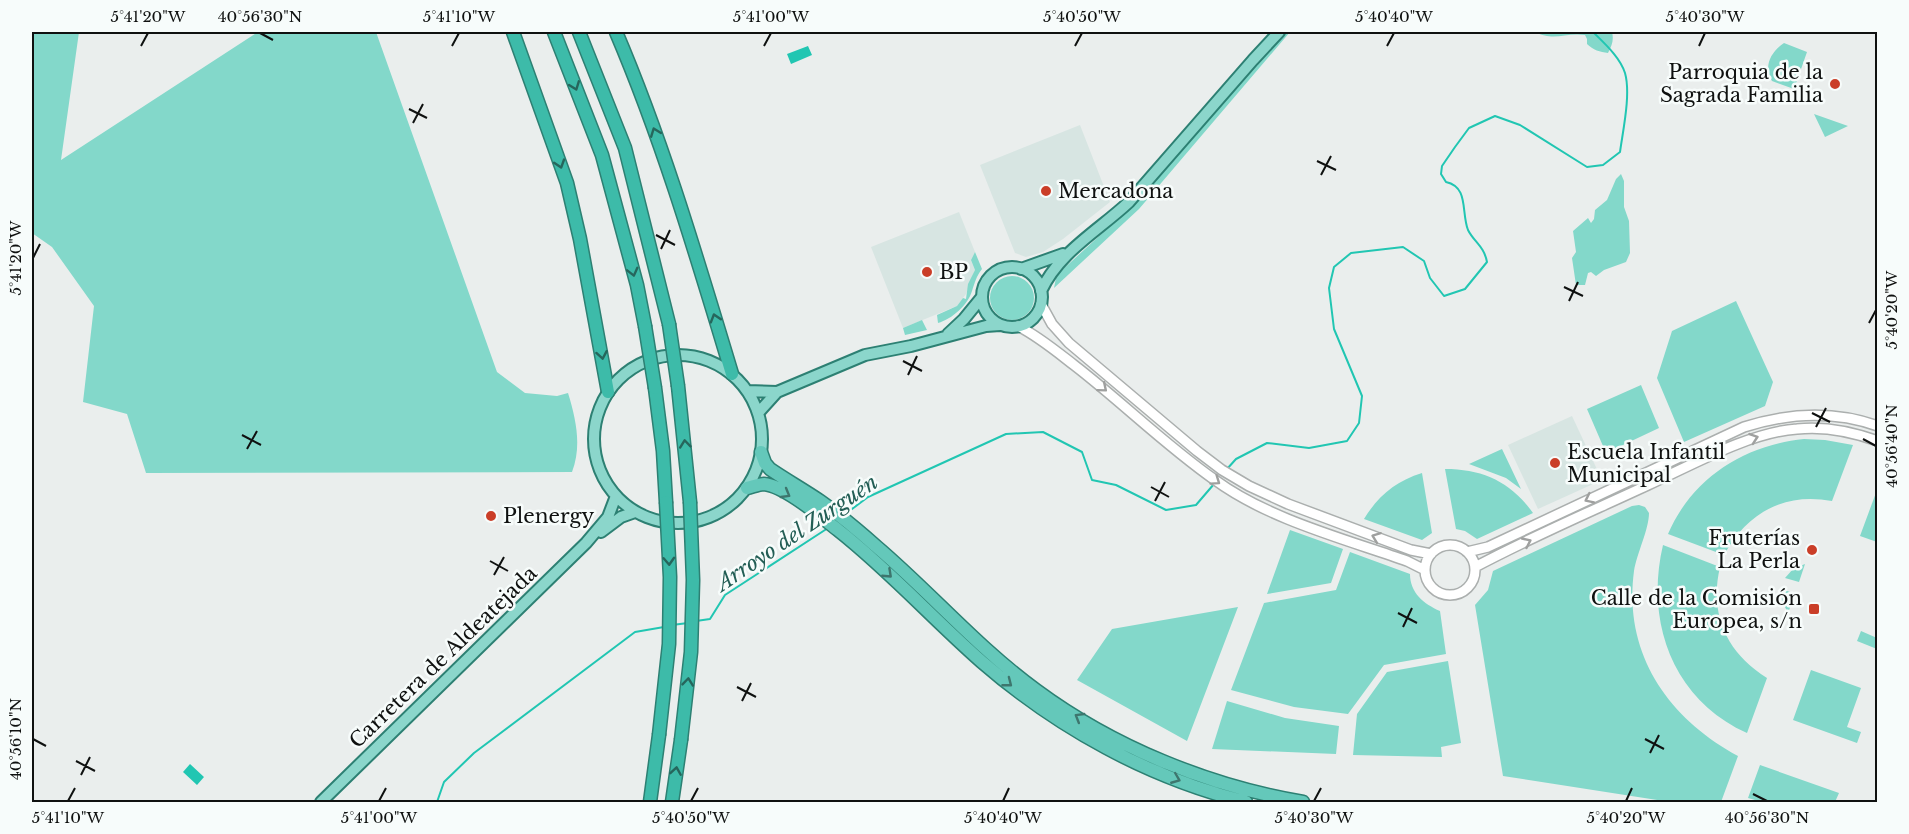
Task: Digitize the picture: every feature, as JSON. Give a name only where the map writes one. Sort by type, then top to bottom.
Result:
[{"type":"highway","points":[[513,32],[567,183],[580,238],[608,392]]},
{"type":"highway","points":[[554,32],[602,155],[636,285],[655,388],[666,502],[670,577],[669,644],[650,802]]},
{"type":"highway","points":[[579,32],[625,148],[669,324],[678,386],[690,502],[693,580],[691,652],[672,802]]},
{"type":"highway","points":[[616,32],[691,237],[732,374]]},
{"type":"highway","points":[[761,452],[770,469],[850,531],[1029,700],[1090,740],[1156,772],[1222,796],[1246,802]]},
{"type":"highway","points":[[747,488],[764,484],[827,513]]},
{"type":"highway","points":[[962,636],[1036,691],[1130,746],[1225,784],[1303,802]]},
{"type":"main road","points":[[1252,60],[1270,32]]},
{"type":"main road","points":[[1041,291],[1054,267],[1129,202],[1252,60],[1280,32]]},
{"type":"main road","points":[[1000,325],[987,314],[982,297],[983,288],[994,273],[1006,268],[1021,269],[1069,252]]},
{"type":"main road","points":[[1021,269],[1037,281],[1041,291],[1041,303],[1052,324],[1069,343],[1222,470],[1249,486],[1288,504],[1412,550],[1431,554]]},
{"type":"main road","points":[[945,336],[964,319],[982,297]]},
{"type":"main road","points":[[1018,326],[1033,318],[1041,303]]},
{"type":"main road","points":[[747,391],[777,392],[865,355],[912,346],[987,326],[1018,326],[1057,351],[1190,461],[1244,499],[1294,521],[1407,561],[1425,570]]},
{"type":"main road","points":[[663,356],[695,357],[732,374],[747,391],[758,413],[762,430],[761,452],[756,471],[747,488],[732,503],[711,516],[699,520],[674,523],[657,521],[635,512],[616,496],[599,470],[593,447],[595,422],[608,392],[629,370],[663,356]]},
{"type":"main road","points":[[758,413],[777,392]]},
{"type":"main road","points":[[1467,552],[1488,547],[1737,430],[1768,419],[1802,415],[1827,416],[1878,426]]},
{"type":"main road","points":[[1475,567],[1746,440],[1768,433],[1797,429],[1825,429],[1856,434],[1878,441]]},
{"type":"main road","name":"Carretera de Aldeatejada","points":[[322,801],[586,543],[608,517],[616,496]]},
{"type":"main road","name":"Carretera de Aldeatejada","points":[[586,543],[621,517],[635,512]]},
{"type":"main road","points":[[1448,545],[1467,552],[1475,567],[1474,577],[1468,588],[1455,595],[1437,592],[1429,583],[1425,570],[1431,554],[1448,545]]},
{"type":"shaded area","points":[[32,32],[79,32],[61,160],[258,32],[376,32],[497,372],[525,393],[557,396],[568,393],[577,432],[577,452],[572,472],[146,473],[127,414],[83,402],[94,306],[52,247],[32,233]]},
{"type":"shaded area","points":[[1283,32],[1290,32],[1139,209],[1054,288],[1060,272],[1135,203]]},
{"type":"shaded area","points":[[1535,32],[1612,32],[1613,40],[1608,53],[1589,46],[1585,35],[1554,37]]},
{"type":"shaded area","points":[[1784,43],[1807,52],[1794,89],[1772,81],[1769,75],[1768,65],[1772,55]]},
{"type":"shaded area","points":[[808,46],[812,55],[791,64],[787,54]]},
{"type":"shaded area","points":[[1814,114],[1848,126],[1825,137]]},
{"type":"shaded area","points":[[1080,125],[1110,202],[1043,252],[1026,257],[1015,253],[980,165]]},
{"type":"shaded area","points":[[1621,174],[1624,181],[1624,207],[1629,221],[1630,253],[1626,262],[1604,270],[1596,276],[1591,272],[1588,273],[1585,285],[1576,285],[1572,258],[1576,252],[1573,231],[1588,218],[1591,223],[1595,210],[1607,200],[1616,179]]},
{"type":"shaded area","name":"BP","points":[[959,212],[975,252],[971,260],[975,270],[966,294],[957,306],[903,328],[871,247]]},
{"type":"shaded area","points":[[975,252],[982,269],[970,296],[959,311],[938,323],[937,315],[957,306],[963,298],[966,299],[968,284],[975,270],[971,260]]},
{"type":"shaded area","points":[[1012,276],[1028,282],[1034,298],[1028,314],[1012,320],[996,314],[990,298],[996,282]]},
{"type":"shaded area","points":[[1736,301],[1773,382],[1765,406],[1684,442],[1657,378],[1672,331]]},
{"type":"shaded area","points":[[922,320],[927,330],[905,335],[903,328]]},
{"type":"shaded area","points":[[1641,385],[1659,428],[1606,453],[1587,409]]},
{"type":"shaded area","name":"Escuela Infantil Municipal","points":[[1572,416],[1602,480],[1538,509],[1508,445]]},
{"type":"shaded area","points":[[1804,439],[1853,445],[1832,501],[1798,500],[1769,509],[1744,528],[1724,555],[1668,534],[1678,514],[1691,496],[1722,468],[1761,448]]},
{"type":"shaded area","points":[[1502,449],[1521,489],[1506,478],[1469,464]]},
{"type":"shaded area","points":[[1445,469],[1472,472],[1495,479],[1515,493],[1533,513],[1477,539],[1465,531],[1456,529]]},
{"type":"shaded area","points":[[1422,473],[1432,533],[1422,540],[1364,519],[1388,490]]},
{"type":"shaded area","points":[[1877,490],[1878,542],[1860,536]]},
{"type":"shaded area","points":[[1632,506],[1645,507],[1649,513],[1634,571],[1632,601],[1636,630],[1644,656],[1671,703],[1713,741],[1738,756],[1721,802],[1670,802],[1503,776],[1475,605],[1488,590],[1493,571]]},
{"type":"shaded area","points":[[1290,530],[1343,549],[1331,583],[1267,594]]},
{"type":"shaded area","points":[[1663,545],[1720,567],[1717,601],[1724,630],[1731,644],[1741,656],[1767,678],[1747,733],[1721,718],[1700,700],[1683,679],[1670,655],[1662,629],[1658,602],[1658,574]]},
{"type":"shaded area","points":[[1350,552],[1410,574],[1412,587],[1419,597],[1440,611],[1446,654],[1384,665],[1348,714],[1294,707],[1231,690],[1264,603],[1336,590]]},
{"type":"shaded area","points":[[1805,564],[1799,582],[1785,578],[1793,569]]},
{"type":"shaded area","points":[[1782,589],[1795,594],[1788,613],[1782,601]]},
{"type":"shaded area","points":[[1238,607],[1187,741],[1077,680],[1112,629]]},
{"type":"shaded area","points":[[1861,631],[1877,638],[1877,649],[1857,641]]},
{"type":"shaded area","points":[[1448,661],[1461,743],[1441,747],[1442,757],[1353,755],[1357,714],[1387,672]]},
{"type":"shaded area","points":[[1811,670],[1861,688],[1847,727],[1861,732],[1857,743],[1793,720]]},
{"type":"shaded area","points":[[1227,701],[1285,718],[1339,726],[1336,754],[1212,749]]},
{"type":"shaded area","points":[[190,764],[204,777],[197,785],[183,772]]},
{"type":"shaded area","points":[[1760,765],[1839,793],[1835,802],[1762,802],[1748,798]]},
{"type":"waterway","name":"Arroyo del Zurguén","points":[[1227,469],[1236,459],[1267,443],[1309,448],[1347,441],[1359,423],[1362,396],[1334,329],[1329,288],[1334,267],[1351,253],[1403,247],[1424,261],[1430,278],[1444,296],[1465,289],[1487,262],[1484,252],[1468,230],[1463,201],[1458,189],[1446,182],[1441,174],[1442,166],[1469,128],[1495,116],[1520,125],[1587,167],[1603,165],[1620,152],[1627,101],[1625,73],[1616,56],[1593,32]]},
{"type":"waterway","name":"Arroyo del Zurguén","points":[[844,515],[868,497],[1006,434],[1043,432],[1082,452],[1092,480],[1116,485],[1166,510],[1196,505],[1214,484]]},
{"type":"waterway","name":"Arroyo del Zurguén","points":[[696,621],[710,619],[725,595],[828,528]]},
{"type":"waterway","name":"Arroyo del Zurguén","points":[[672,625],[688,623]]},
{"type":"waterway","name":"Arroyo del Zurguén","points":[[437,802],[444,782],[474,753],[635,632],[664,627]]},
{"type":"place","name":"Parroquia de la Sagrada Familia","points":[[1835,84]]},
{"type":"place","name":"Mercadona","points":[[1046,191]]},
{"type":"place","name":"BP","points":[[927,272]]},
{"type":"place","name":"Escuela Infantil Municipal","points":[[1555,463]]},
{"type":"place","name":"Plenergy","points":[[491,516]]},
{"type":"place","name":"Fruterías La Perla","points":[[1812,550]]},
{"type":"place","name":"Calle de la Comisión Europea, s/n","points":[[1814,609]]}]
